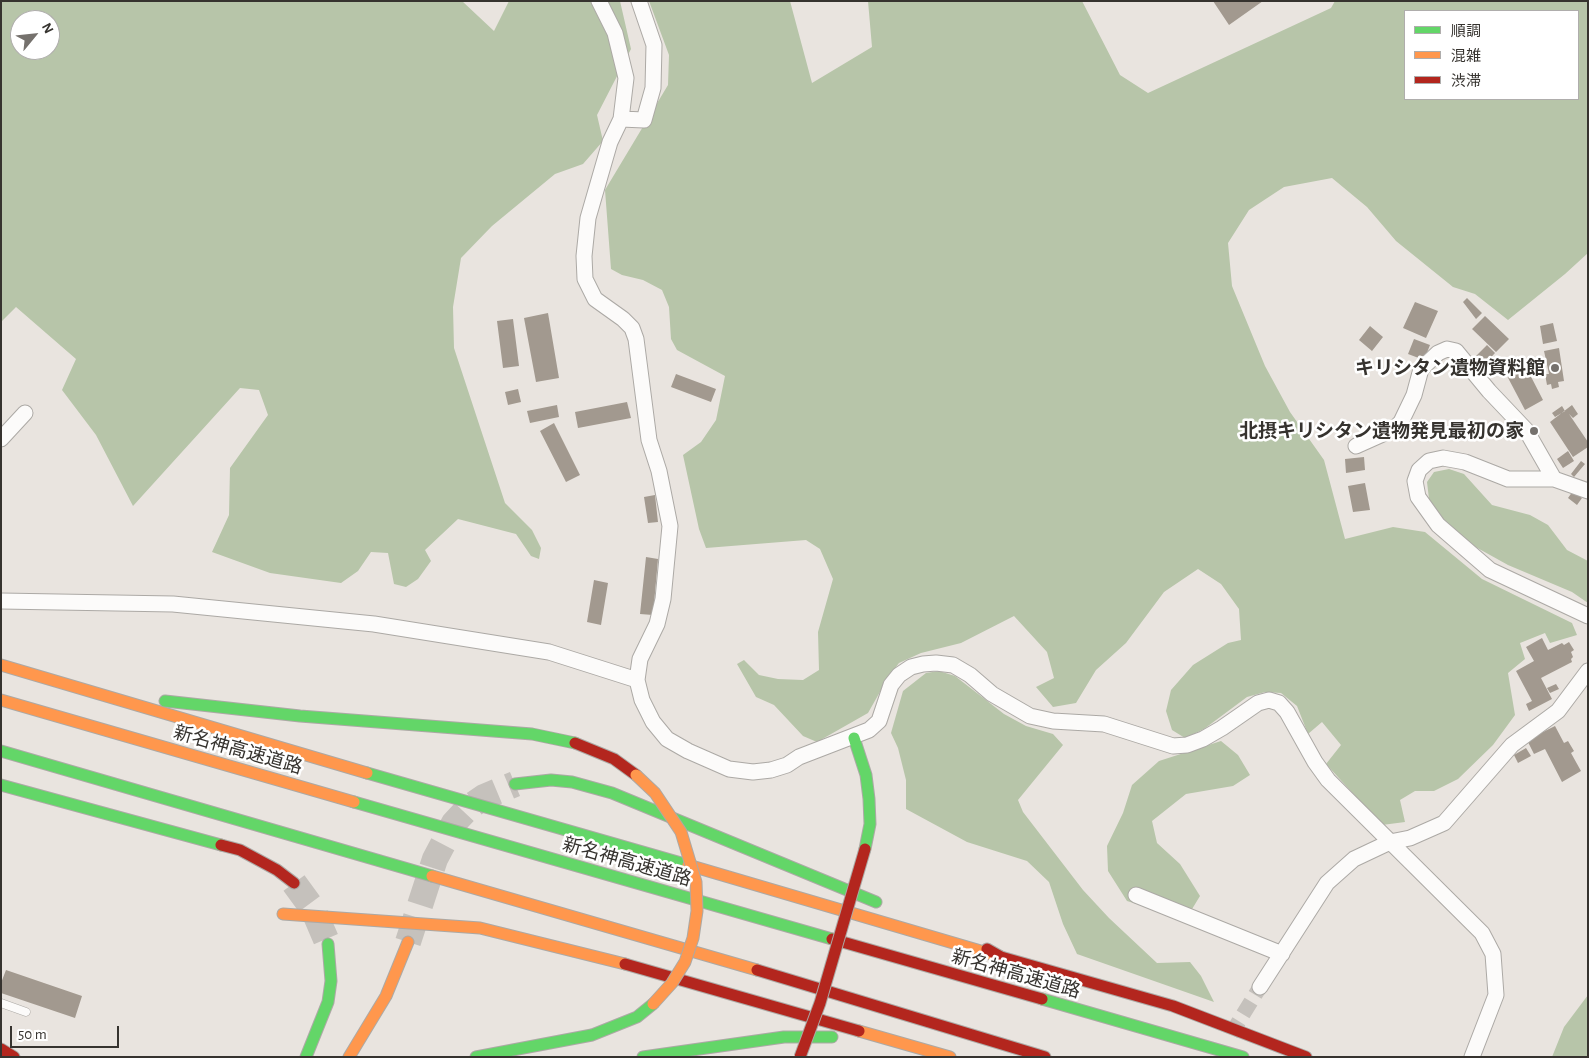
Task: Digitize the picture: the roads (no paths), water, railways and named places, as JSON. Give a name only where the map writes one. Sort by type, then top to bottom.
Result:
[{"type":"main road","points":[[1,665],[211,728],[824,903],[1001,958],[1173,1006],[1306,1057]]},
{"type":"main road","points":[[66,684],[197,706],[547,736],[589,747],[614,759],[636,775],[655,793],[681,832],[690,857],[696,882],[697,912],[694,938],[685,962],[672,983],[653,1004],[637,1016],[592,1036],[476,1057]]},
{"type":"main road","name":"新名神高速道路","points":[[1,700],[1243,1057]]},
{"type":"main road","points":[[800,1057],[820,1003],[865,849],[870,824],[866,775],[854,738]]},
{"type":"main road","points":[[1,751],[837,994],[1045,1057]]},
{"type":"main road","points":[[515,784],[531,780],[551,780],[572,782],[612,793],[887,906]]},
{"type":"main road","points":[[1,785],[240,850],[278,870],[294,883]]},
{"type":"main road","points":[[283,914],[480,928],[650,970],[949,1057]]},
{"type":"main road","points":[[940,927],[966,937],[1001,958]]},
{"type":"main road","points":[[349,1057],[386,996],[408,942]]},
{"type":"main road","points":[[306,1057],[321,1024],[328,1002],[331,981],[328,944]]},
{"type":"main road","points":[[643,1057],[738,1042],[824,1037],[891,1044],[949,1057]]},
{"type":"main road","points":[[1,1049],[14,1057]]},
{"type":"street","points":[[599,1],[616,33],[626,78],[621,119],[610,142],[588,218],[584,256],[585,279],[595,299],[623,319],[632,328],[636,339],[649,440],[659,471],[670,526],[663,599],[657,624],[640,659],[637,680],[642,700],[653,722],[667,739],[729,769],[753,772],[771,770],[787,765],[822,748],[854,738],[869,730],[879,720],[891,685],[899,675],[911,667],[936,662],[953,665],[970,675],[992,694],[1030,716],[1053,721],[1104,724],[1173,746],[1186,745],[1203,739],[1258,702],[1269,700],[1279,703],[1287,712],[1315,762],[1328,780],[1482,933],[1494,954],[1496,995],[1472,1057]]},
{"type":"street","points":[[621,119],[644,120],[653,88],[654,45],[639,1]]},
{"type":"street","points":[[1356,446],[1394,430],[1401,422],[1414,395],[1421,368],[1438,354],[1447,349],[1452,349],[1456,351],[1489,391],[1526,430],[1554,479]]},
{"type":"street","points":[[1,439],[25,413]]},
{"type":"street","points":[[1588,491],[1554,479],[1508,479],[1465,462],[1443,458],[1429,461],[1418,470],[1414,481],[1418,497],[1438,525],[1490,570],[1588,616]]},
{"type":"street","points":[[1,601],[173,604],[374,624],[549,652],[637,680]]},
{"type":"street","points":[[1260,987],[1327,883],[1354,859],[1390,842],[1410,838],[1444,823],[1512,745],[1558,711],[1588,671]]},
{"type":"street","points":[[1136,895],[1282,954]]},
{"type":"lane","points":[[1,1003],[26,1012]]},
{"type":"tunnel","points":[[408,942],[435,859],[454,823],[468,808],[484,797],[515,784]]},
{"type":"tunnel","points":[[294,883],[313,909],[328,944]]},
{"type":"tunnel","points":[[1231,1034],[1260,987]]},
{"type":"place","name":"キリシタン遺物資料館","points":[[1555,368]]},
{"type":"place","name":"北摂キリシタン遺物発見最初の家","points":[[1534,431]]}]
